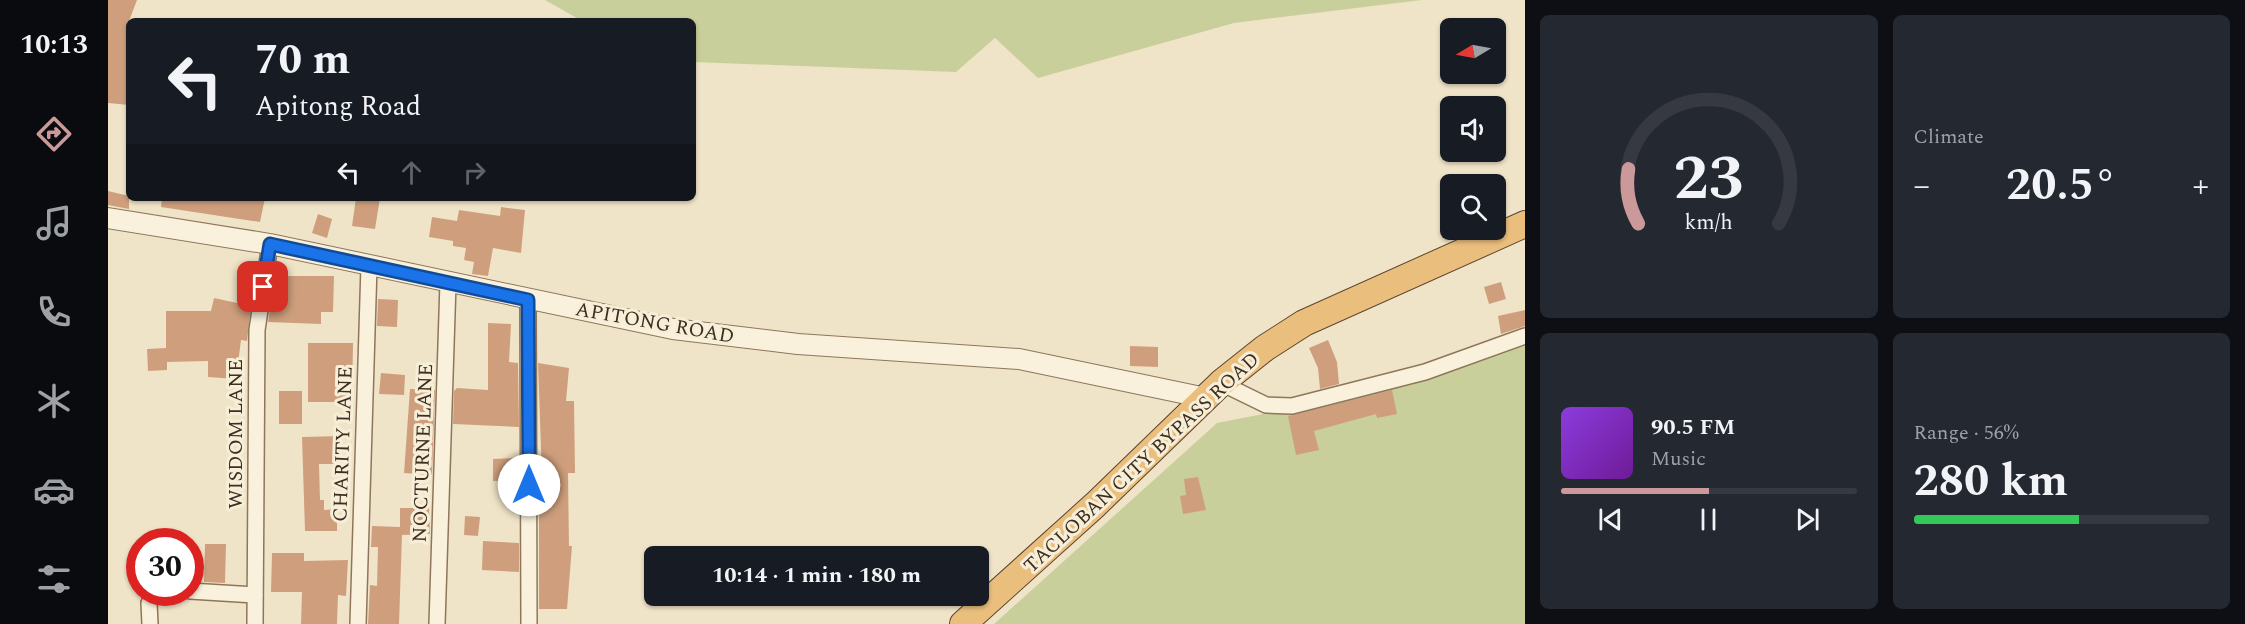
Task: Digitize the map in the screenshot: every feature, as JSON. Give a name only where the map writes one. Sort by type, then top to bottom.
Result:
[{"type":"highway","name":"TACLOBAN CITY BYPASS ROAD","points":[[963,624],[1095,505],[1214,391],[1265,348],[1304,323],[1525,224]]},
{"type":"street","name":"APITONG ROAD","points":[[108,218],[270,244],[528,300],[685,330],[798,344],[1019,359],[1214,391]]},
{"type":"street","name":"WISDOM LANE","points":[[255,624],[257,330],[270,244]]},
{"type":"street","name":"CHARITY LANE","points":[[358,624],[369,266]]},
{"type":"street","name":"NOCTURNE LANE","points":[[437,624],[448,283]]},
{"type":"street","points":[[528,300],[529,624]]},
{"type":"street","points":[[1214,391],[1266,405],[1292,406],[1425,372],[1525,336]]},
{"type":"street","points":[[204,592],[255,595]]},
{"type":"street","points":[[149,606],[150,624]]},
{"type":"green space","points":[[545,0],[1422,0],[1234,23],[1038,78],[995,38],[956,72],[696,62],[696,18],[577,18]]},
{"type":"green space","points":[[1525,345],[1525,624],[994,624],[1217,423],[1411,385]]},
{"type":"building","points":[[108,0],[137,0],[130,18],[126,18],[126,105],[108,103]]},
{"type":"building","points":[[108,191],[126,195],[129,209],[108,205]]},
{"type":"building","points":[[162,201],[264,201],[260,222],[161,207]]},
{"type":"building","points":[[356,201],[380,201],[375,229],[352,226]]},
{"type":"building","points":[[501,207],[525,210],[521,253],[493,248],[488,276],[472,274],[474,262],[464,260],[466,248],[453,246],[453,241],[429,237],[432,217],[457,221],[459,210],[500,216]]},
{"type":"building","points":[[318,214],[332,219],[327,238],[312,233]]},
{"type":"building","points":[[284,276],[334,276],[333,312],[321,312],[321,324],[268,322],[270,310],[273,311],[273,300],[283,300]]},
{"type":"building","points":[[1501,282],[1506,299],[1489,304],[1484,287]]},
{"type":"building","points":[[214,298],[251,306],[247,341],[241,340],[236,379],[208,377],[208,361],[167,362],[167,370],[148,371],[147,349],[166,348],[166,311],[211,311]]},
{"type":"building","points":[[378,299],[398,300],[397,327],[377,326]]},
{"type":"building","points":[[1525,310],[1525,326],[1501,334],[1498,316]]},
{"type":"building","points":[[488,323],[511,324],[509,362],[518,363],[519,427],[453,424],[454,391],[457,388],[488,390]]},
{"type":"building","points":[[1328,340],[1337,362],[1339,384],[1320,389],[1318,368],[1309,348]]},
{"type":"building","points":[[308,343],[353,343],[352,402],[308,402]]},
{"type":"building","points":[[1130,346],[1158,347],[1158,367],[1130,366]]},
{"type":"building","points":[[538,363],[569,368],[566,401],[574,401],[575,473],[568,473],[569,546],[572,546],[567,609],[539,609],[539,477],[542,477]]},
{"type":"building","points":[[381,373],[405,375],[404,395],[379,394]]},
{"type":"building","points":[[410,389],[435,390],[432,475],[404,473]]},
{"type":"building","points":[[1392,390],[1397,414],[1377,418],[1376,414],[1314,431],[1319,450],[1296,455],[1288,416]]},
{"type":"building","points":[[279,391],[302,391],[302,424],[279,424]]},
{"type":"building","points":[[341,436],[341,464],[319,464],[320,500],[324,500],[324,510],[337,509],[337,531],[305,531],[302,437]]},
{"type":"building","points":[[513,458],[514,480],[493,481],[493,459]]},
{"type":"building","points":[[1198,477],[1206,510],[1183,514],[1180,496],[1186,495],[1184,479]]},
{"type":"building","points":[[400,508],[429,508],[430,534],[402,535],[399,624],[368,624],[370,585],[377,586],[378,547],[371,547],[372,526],[400,527]]},
{"type":"building","points":[[465,516],[480,517],[478,536],[464,535]]},
{"type":"building","points":[[483,541],[519,543],[519,572],[482,570]]},
{"type":"building","points":[[205,544],[226,544],[225,583],[204,582]]},
{"type":"building","points":[[272,553],[304,553],[304,561],[348,560],[346,596],[338,595],[337,624],[301,624],[302,592],[271,592]]},
{"type":"route","points":[[263,287],[270,244],[528,300],[529,485]]}]
